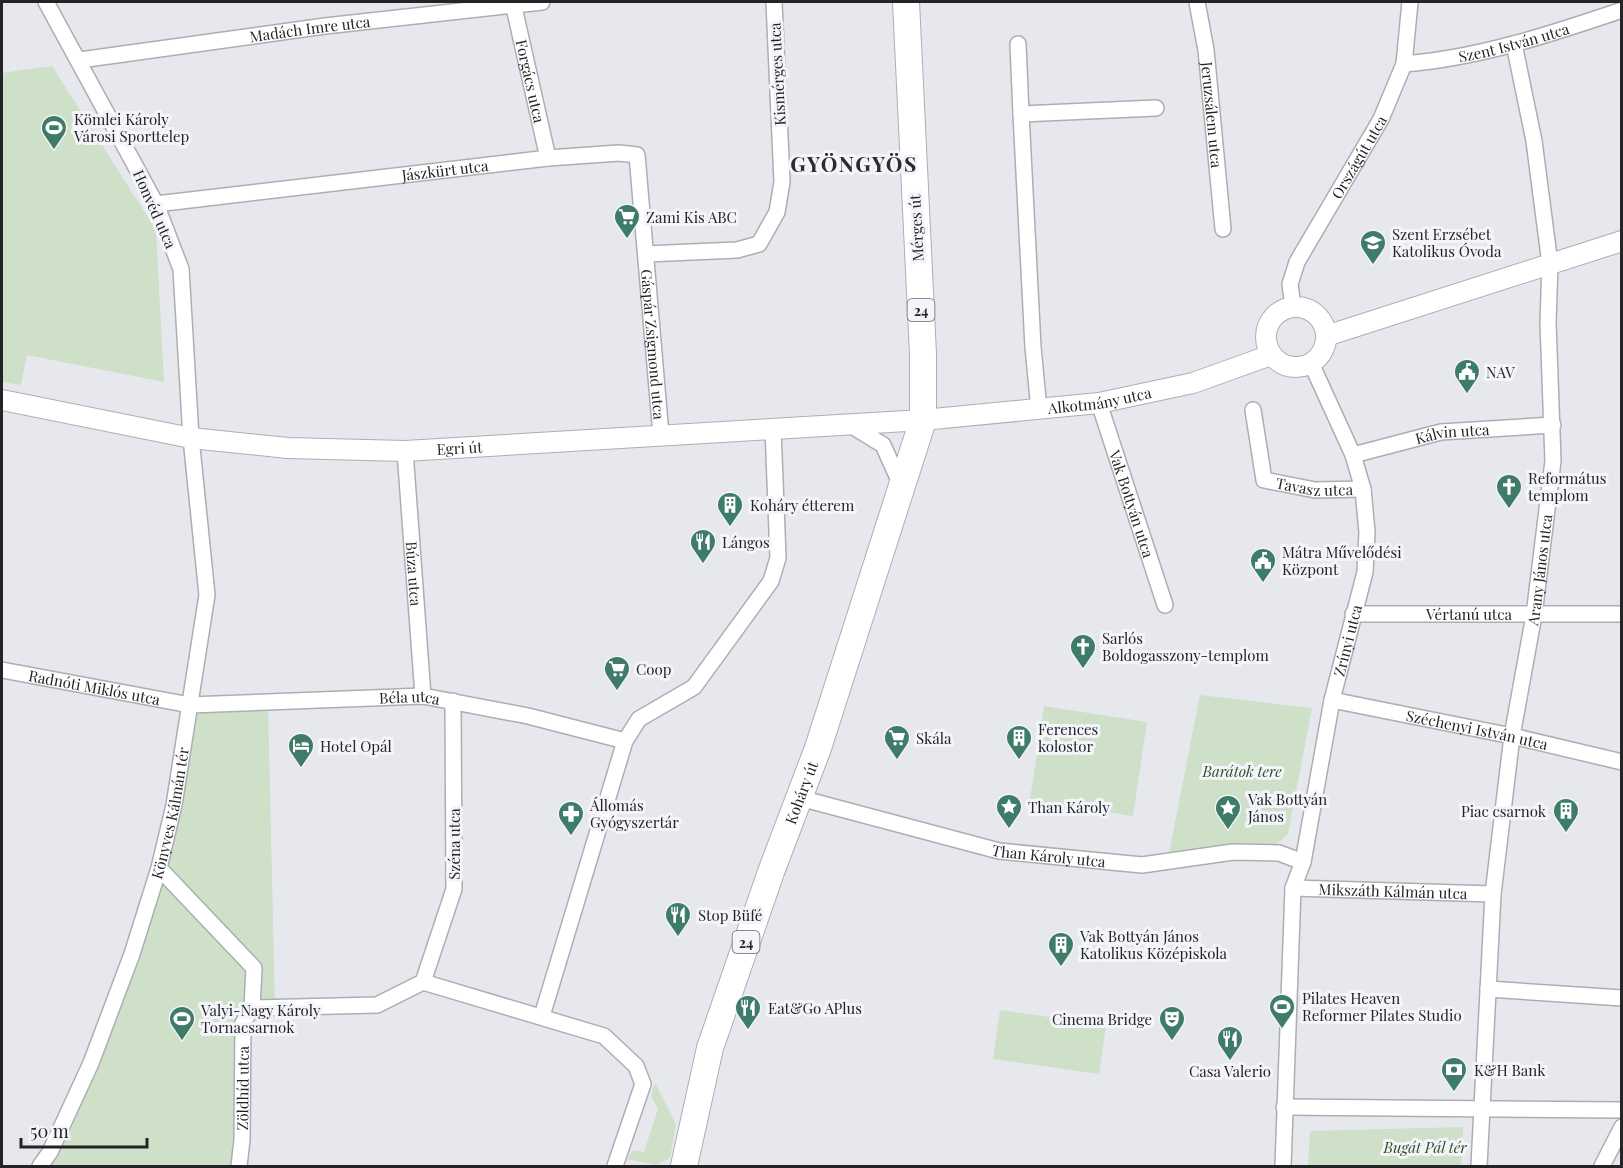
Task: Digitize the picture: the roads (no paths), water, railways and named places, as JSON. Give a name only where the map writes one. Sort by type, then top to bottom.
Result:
[{"type":"main road","name":"Mérges út","points":[[906,2],[923,354],[922,420]]},
{"type":"main road","name":"Koháry út","points":[[684,1167],[710,1048],[771,872],[800,798],[922,420]]},
{"type":"street","name":"Honvéd utca","points":[[46,2],[80,60],[156,204],[181,269],[191,438]]},
{"type":"street","name":"Madách Imre utca","points":[[80,60],[513,3],[542,2]]},
{"type":"street","name":"Kismérges utca","points":[[646,254],[737,250],[759,244],[777,212],[782,182],[774,2]]},
{"type":"street","name":"Jeruzsálem utca","points":[[1197,2],[1206,50],[1223,228]]},
{"type":"street","name":"Országút utca","points":[[1293,307],[1290,284],[1297,262],[1381,119],[1404,63],[1410,2]]},
{"type":"street","name":"Forgács utca","points":[[513,3],[548,158]]},
{"type":"street","name":"Szent István utca","points":[[1404,63],[1435,61],[1514,44],[1622,10]]},
{"type":"street","points":[[1018,44],[1033,347],[1039,410]]},
{"type":"street","name":"Arany János utca","points":[[1481,1107],[1493,894],[1512,736],[1548,521],[1553,425],[1548,322],[1550,264],[1534,141],[1514,44]]},
{"type":"street","points":[[1021,114],[1156,108]]},
{"type":"street","name":"Jászkürt utca","points":[[156,204],[548,158],[619,153],[637,155],[646,254]]},
{"type":"street","points":[[1326,336],[1622,241]]},
{"type":"street","name":"Gáspár Zsigmond utca","points":[[646,254],[661,435]]},
{"type":"street","points":[[1293,307],[1309,310],[1321,321],[1326,336],[1322,352],[1311,363],[1297,367],[1283,364],[1271,355],[1266,342],[1267,327],[1277,313],[1293,307]]},
{"type":"street","name":"Alkotmány utca","points":[[922,420],[1099,403],[1193,383],[1271,355]]},
{"type":"street","name":"Zrínyi utca","points":[[1283,1167],[1293,888],[1303,862],[1332,700],[1365,572],[1367,532],[1363,489],[1353,455],[1311,363]]},
{"type":"street","name":"Egri út","points":[[2,400],[191,438],[288,448],[405,451],[922,420]]},
{"type":"street","name":"Vak Bottyán utca","points":[[1099,403],[1165,605]]},
{"type":"street","name":"Tavasz utca","points":[[1253,410],[1264,480],[1315,490],[1363,489]]},
{"type":"street","points":[[846,423],[883,445],[902,487]]},
{"type":"street","name":"Kálvin utca","points":[[1353,455],[1441,432],[1553,425]]},
{"type":"street","points":[[542,1016],[625,741],[639,719],[694,687],[771,581],[778,558],[773,428]]},
{"type":"street","name":"Könyves Kálmán tér","points":[[40,1167],[50,1152],[91,1063],[132,954],[159,868],[174,805],[207,595],[191,438]]},
{"type":"street","name":"Búza utca","points":[[405,451],[423,696]]},
{"type":"street","name":"Vértanú utca","points":[[1353,614],[1622,614]]},
{"type":"street","name":"Radnóti Miklós utca","points":[[2,670],[190,705]]},
{"type":"street","name":"Béla utca","points":[[190,705],[423,696],[453,700],[625,741]]},
{"type":"street","name":"Széna utca","points":[[423,982],[454,889],[453,700]]},
{"type":"street","name":"Széchenyi István utca","points":[[1332,700],[1512,736],[1622,762]]},
{"type":"street","name":"Than Károly utca","points":[[800,798],[999,851],[1142,865],[1233,852],[1279,853],[1303,862]]},
{"type":"street","name":"Zöldhíd utca","points":[[159,868],[254,968],[252,1008],[243,1023],[239,1167]]},
{"type":"street","name":"Mikszáth Kálmán utca","points":[[1293,888],[1493,894]]},
{"type":"street","points":[[252,1008],[377,1005],[423,982],[604,1036],[636,1066],[643,1084],[615,1167]]},
{"type":"street","points":[[1488,989],[1622,998]]},
{"type":"street","points":[[1284,1107],[1622,1110]]},
{"type":"street","points":[[1479,1167],[1481,1107]]},
{"type":"street","points":[[1602,1167],[1622,1127]]},
{"type":"place","name":"Kömlei Károly Városi Sporttelep","points":[[54,151]]},
{"type":"place","name":"Zami Kis ABC","points":[[627,240]]},
{"type":"place","name":"Szent Erzsébet Katolikus Óvoda","points":[[1373,266]]},
{"type":"place","name":"NAV","points":[[1467,395]]},
{"type":"place","name":"Református templom","points":[[1509,510]]},
{"type":"place","name":"Koháry étterem","points":[[730,528]]},
{"type":"place","name":"Lángos","points":[[703,565]]},
{"type":"place","name":"Mátra Művelődési Központ","points":[[1263,584]]},
{"type":"place","name":"Sarlós Boldogasszony-templom","points":[[1083,670]]},
{"type":"place","name":"Coop","points":[[617,692]]},
{"type":"place","name":"Skála","points":[[897,761]]},
{"type":"place","name":"Ferences kolostor","points":[[1019,761]]},
{"type":"place","name":"Hotel Opál","points":[[301,769]]},
{"type":"place","name":"Than Károly","points":[[1009,830]]},
{"type":"place","name":"Vak Bottyán János","points":[[1228,831]]},
{"type":"place","name":"Piac csarnok","points":[[1566,834]]},
{"type":"place","name":"Állomás Gyógyszertár","points":[[571,837]]},
{"type":"place","name":"Stop Büfé","points":[[678,938]]},
{"type":"place","name":"Vak Bottyán János Katolikus Középiskola","points":[[1061,968]]},
{"type":"place","name":"Pilates Heaven Reformer Pilates Studio","points":[[1282,1030]]},
{"type":"place","name":"Eat&Go APlus","points":[[748,1031]]},
{"type":"place","name":"Valyi-Nagy Károly Tornacsarnok","points":[[182,1042]]},
{"type":"place","name":"Cinema Bridge","points":[[1172,1042]]},
{"type":"place","name":"Casa Valerio","points":[[1230,1062]]},
{"type":"place","name":"K&H Bank","points":[[1454,1093]]},
{"type":"district","name":"GYÖNGYÖS","points":[[854,163]]},
{"type":"park label","name":"Barátok tere","points":[[1242,771]]},
{"type":"park label","name":"Bugát Pál tér","points":[[1425,1147]]}]
